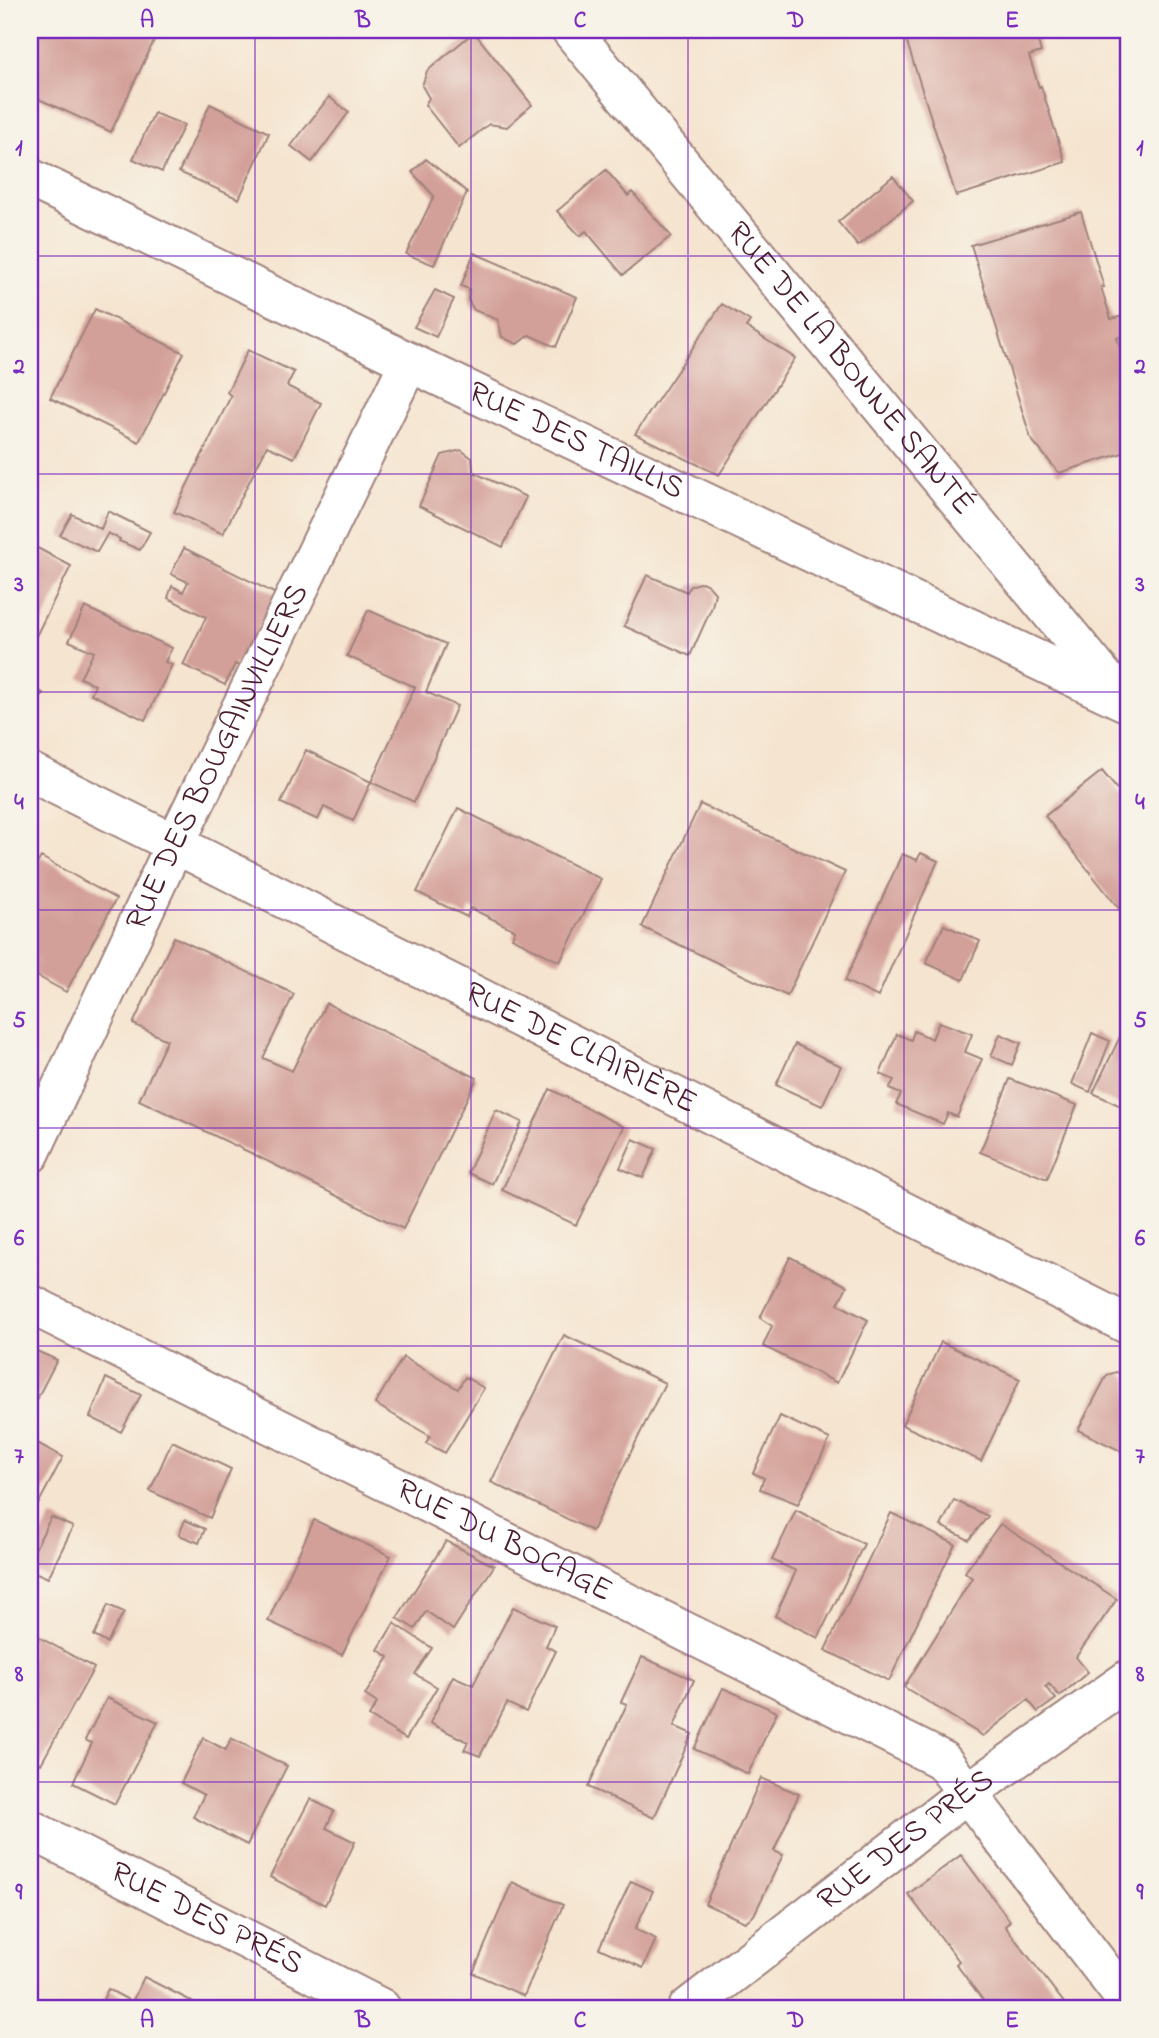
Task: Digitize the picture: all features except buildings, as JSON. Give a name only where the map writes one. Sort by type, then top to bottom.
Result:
[{"type":"street","name":"RUE DE LA BONNE SANTÉ","points":[[571,30],[1126,705]]},
{"type":"street","name":"RUE DES TAILLIS","points":[[30,178],[1126,705]]},
{"type":"street","name":"RUE DES BOUGAINVILLIERS","points":[[30,1154],[175,844],[409,362]]},
{"type":"street","name":"RUE DE CLAIRIÈRE","points":[[30,772],[1129,1325]]},
{"type":"street","name":"RUE DU BOCAGE","points":[[30,1304],[942,1760],[1129,2004]]},
{"type":"street","name":"RUE DES PRÉS","points":[[688,2008],[967,1793],[1129,1679]]},
{"type":"street","name":"RUE DES PRÉS","points":[[30,1829],[381,2008]]}]
